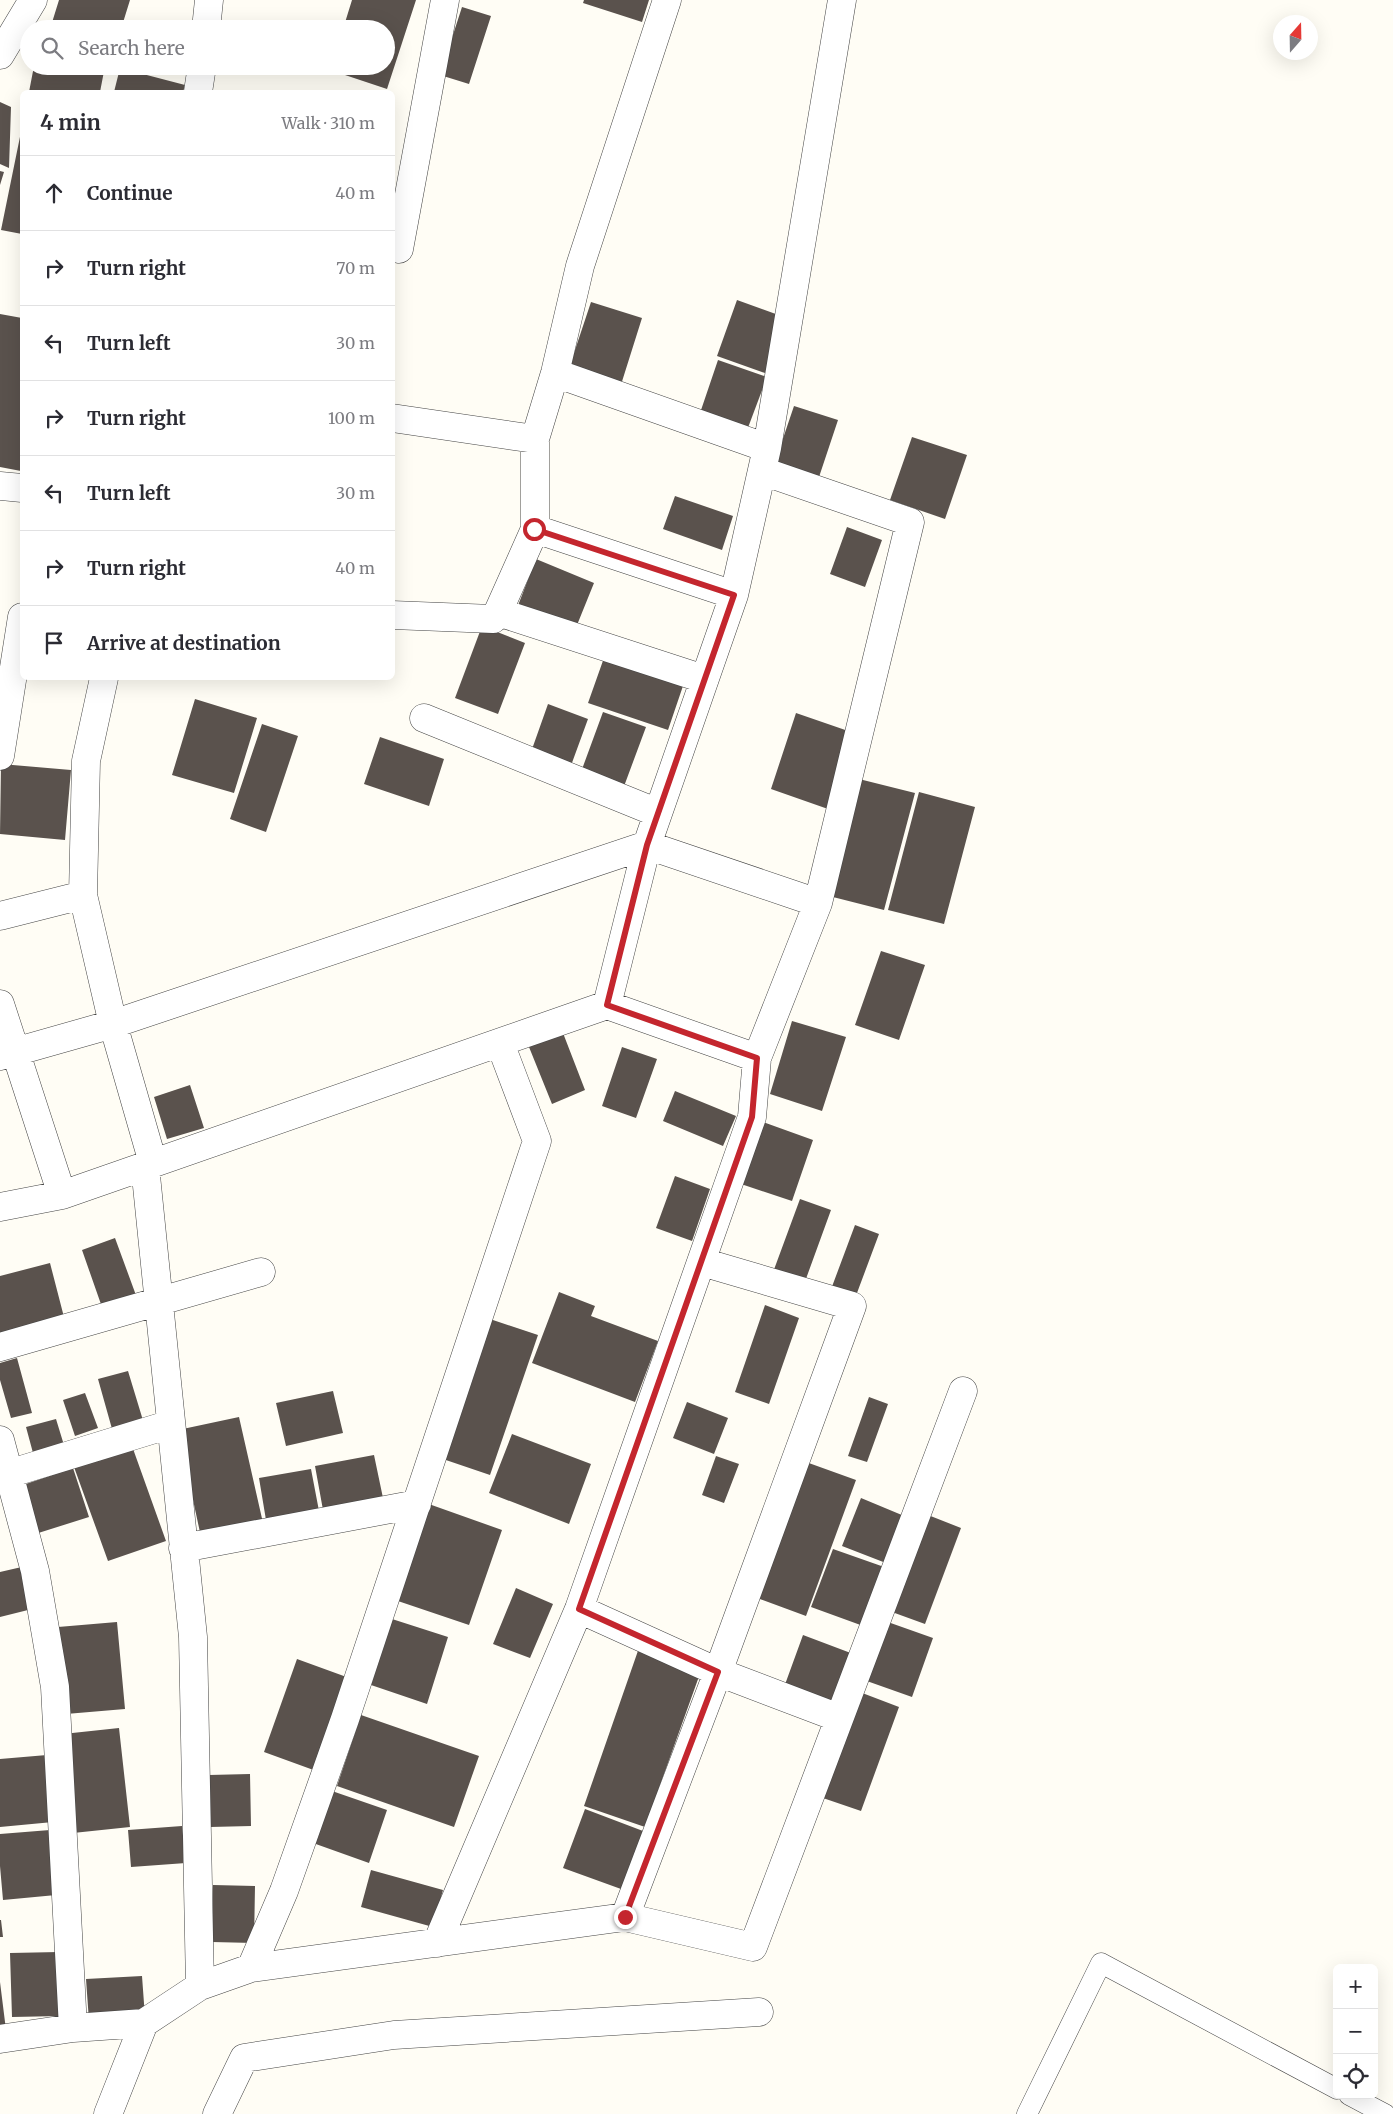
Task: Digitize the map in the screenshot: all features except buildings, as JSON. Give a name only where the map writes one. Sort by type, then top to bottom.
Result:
[{"type":"street","points":[[21,20],[33,0]]},
{"type":"street","points":[[207,20],[209,0]]},
{"type":"street","points":[[399,249],[445,0]]},
{"type":"street","points":[[395,615],[493,619],[498,612],[534,529],[535,439],[555,373],[580,266],[667,0]]},
{"type":"street","points":[[607,1005],[647,845],[734,595],[764,459],[842,0]]},
{"type":"street","points":[[0,56],[20,22]]},
{"type":"street","points":[[198,90],[201,75]]},
{"type":"street","points":[[437,1943],[579,1609],[752,1117],[757,1058],[818,903],[910,522],[764,459],[555,373]]},
{"type":"street","points":[[395,418],[535,439]]},
{"type":"street","points":[[0,486],[20,488]]},
{"type":"street","points":[[534,529],[734,595]]},
{"type":"street","points":[[498,612],[704,679]]},
{"type":"street","points":[[0,756],[20,630]]},
{"type":"street","points":[[104,680],[86,761],[83,895],[113,1024],[149,1164],[158,1301],[193,1637],[200,1986]]},
{"type":"street","points":[[424,718],[658,813]]},
{"type":"street","points":[[7,1054],[113,1024],[647,845],[818,903]]},
{"type":"street","points":[[0,916],[83,895]]},
{"type":"street","points":[[0,1004],[7,1054],[62,1195]]},
{"type":"street","points":[[0,1207],[62,1195],[607,1005],[757,1058]]},
{"type":"street","points":[[251,1968],[284,1891],[345,1719],[537,1142],[500,1043]]},
{"type":"street","points":[[625,1917],[718,1672],[852,1306],[702,1262]]},
{"type":"street","points":[[0,1347],[261,1272]]},
{"type":"street","points":[[0,2039],[73,2028],[144,2023],[200,1986],[251,1968],[625,1917],[753,1947],[963,1391]]},
{"type":"street","points":[[7,1487],[171,1424]]},
{"type":"street","points":[[0,1440],[7,1487],[35,1571],[55,1687],[73,2028]]},
{"type":"street","points":[[184,1548],[417,1504]]},
{"type":"street","points":[[579,1609],[718,1672],[839,1718]]},
{"type":"street","points":[[217,2114],[244,2058],[394,2035],[759,2012]]},
{"type":"street","points":[[108,2114],[144,2023]]},
{"type":"lane","points":[[1027,2114],[1101,1963],[1333,2086]]},
{"type":"lane","points":[[1357,2099],[1385,2114]]},
{"type":"route","points":[[534,529],[734,595],[647,845],[607,1005],[757,1058],[752,1117],[579,1609],[718,1672],[625,1917]]}]
